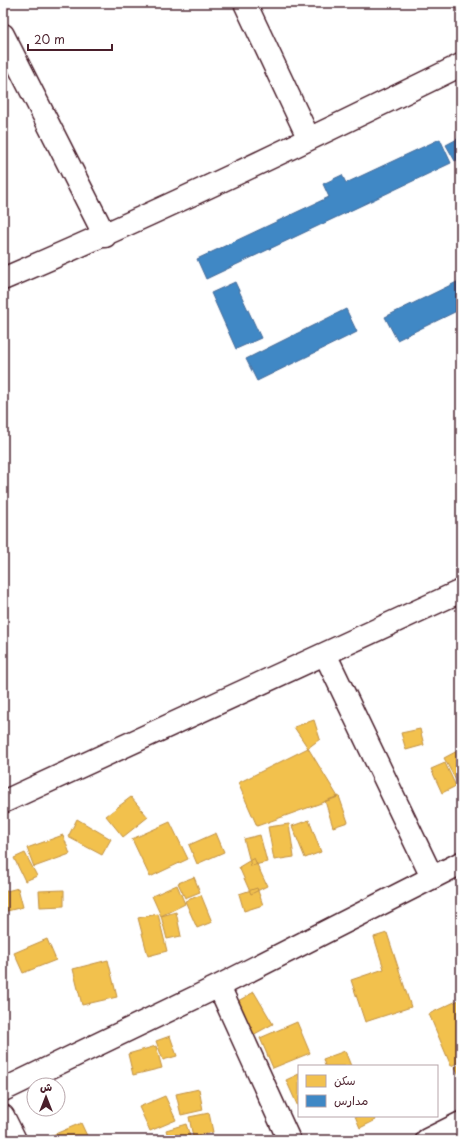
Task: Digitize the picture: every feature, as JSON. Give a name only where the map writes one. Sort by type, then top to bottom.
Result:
[{"type":"street","points":[[245,3],[310,139]]},
{"type":"street","points":[[3,35],[105,236]]},
{"type":"street","points":[[3,280],[105,236],[310,139],[461,65]]},
{"type":"street","points":[[3,802],[461,591]]},
{"type":"street","points":[[325,654],[432,877]]},
{"type":"street","points":[[3,1090],[218,986],[461,863]]},
{"type":"street","points":[[218,986],[289,1140]]},
{"type":"street","points":[[3,1116],[15,1140]]},
{"type":"street","points":[[428,1140],[461,1123]]},
{"type":"building: سكن","points":[[314,720],[320,739],[308,748],[294,727]]},
{"type":"building: سكن","points":[[420,729],[424,745],[406,750],[401,733]]},
{"type":"building: سكن","points":[[308,748],[338,797],[257,826],[238,783]]},
{"type":"building: سكن","points":[[461,749],[461,784],[459,786],[444,758]]},
{"type":"building: سكن","points":[[445,763],[456,786],[442,793],[431,769]]},
{"type":"building: سكن","points":[[339,796],[348,822],[333,827],[325,801]]},
{"type":"building: سكن","points":[[131,797],[148,817],[123,837],[106,816]]},
{"type":"building: سكن","points":[[77,819],[111,839],[102,855],[68,837]]},
{"type":"building: سكن","points":[[309,820],[321,852],[305,858],[292,826]]},
{"type":"building: سكن","points":[[170,822],[188,859],[150,877],[132,839]]},
{"type":"building: سكن","points":[[289,824],[294,857],[274,860],[268,827]]},
{"type":"building: سكن","points":[[216,833],[224,852],[197,864],[189,845]]},
{"type":"building: سكن","points":[[63,835],[70,854],[34,867],[27,848]]},
{"type":"building: سكن","points":[[260,835],[267,862],[251,866],[244,839]]},
{"type":"building: سكن","points":[[25,853],[37,876],[25,881],[14,858]]},
{"type":"building: سكن","points":[[254,858],[267,886],[251,894],[239,867]]},
{"type":"building: سكن","points":[[194,877],[200,892],[185,898],[178,883]]},
{"type":"building: سكن","points":[[177,885],[185,904],[161,916],[152,896]]},
{"type":"building: سكن","points":[[18,888],[23,907],[3,912],[3,892]]},
{"type":"building: سكن","points":[[257,888],[263,905],[244,911],[239,894]]},
{"type":"building: سكن","points":[[64,890],[64,906],[40,907],[39,891]]},
{"type":"building: سكن","points":[[201,895],[212,922],[197,928],[185,901]]},
{"type":"building: سكن","points":[[176,912],[181,936],[167,939],[161,916]]},
{"type":"building: سكن","points":[[158,914],[167,951],[148,956],[138,918]]},
{"type":"building: سكن","points":[[387,933],[411,1007],[365,1022],[351,980],[384,969],[374,937]]},
{"type":"building: سكن","points":[[47,939],[56,960],[23,973],[14,953]]},
{"type":"building: سكن","points":[[108,960],[117,997],[82,1005],[73,969]]},
{"type":"building: سكن","points":[[254,992],[273,1024],[240,1042],[222,1010]]},
{"type":"building: سكن","points":[[461,999],[461,1035],[459,1036],[461,1041],[461,1061],[451,1066],[429,1014]]},
{"type":"building: سكن","points":[[297,1022],[310,1053],[273,1068],[260,1038]]},
{"type":"building: سكن","points":[[170,1036],[177,1056],[163,1060],[156,1041]]},
{"type":"building: سكن","points":[[156,1046],[162,1068],[133,1075],[128,1054]]},
{"type":"building: سكن","points":[[345,1051],[351,1065],[325,1065],[323,1059]]},
{"type":"building: سكن","points":[[461,1064],[461,1079],[455,1067]]},
{"type":"building: سكن","points":[[298,1074],[298,1107],[286,1080]]},
{"type":"building: سكن","points":[[199,1089],[203,1110],[181,1115],[176,1094]]},
{"type":"building: سكن","points":[[165,1096],[176,1120],[150,1131],[139,1107]]},
{"type":"building: سكن","points":[[209,1113],[213,1132],[193,1137],[189,1117]]},
{"type":"building: سكن","points":[[355,1117],[374,1117],[376,1120],[360,1128]]},
{"type":"building: سكن","points":[[81,1123],[89,1140],[41,1140]]},
{"type":"building: سكن","points":[[186,1124],[191,1139],[169,1140],[166,1130]]},
{"type":"building: مدارس","points":[[461,137],[461,158],[455,161],[446,145]]},
{"type":"building: مدارس","points":[[440,139],[451,163],[206,279],[197,259],[329,197],[323,184],[342,175],[346,183]]},
{"type":"building: مدارس","points":[[461,280],[461,309],[397,340],[385,317]]},
{"type":"building: مدارس","points":[[235,282],[261,338],[236,349],[211,293]]},
{"type":"building: مدارس","points":[[346,309],[357,332],[257,381],[246,359]]}]
